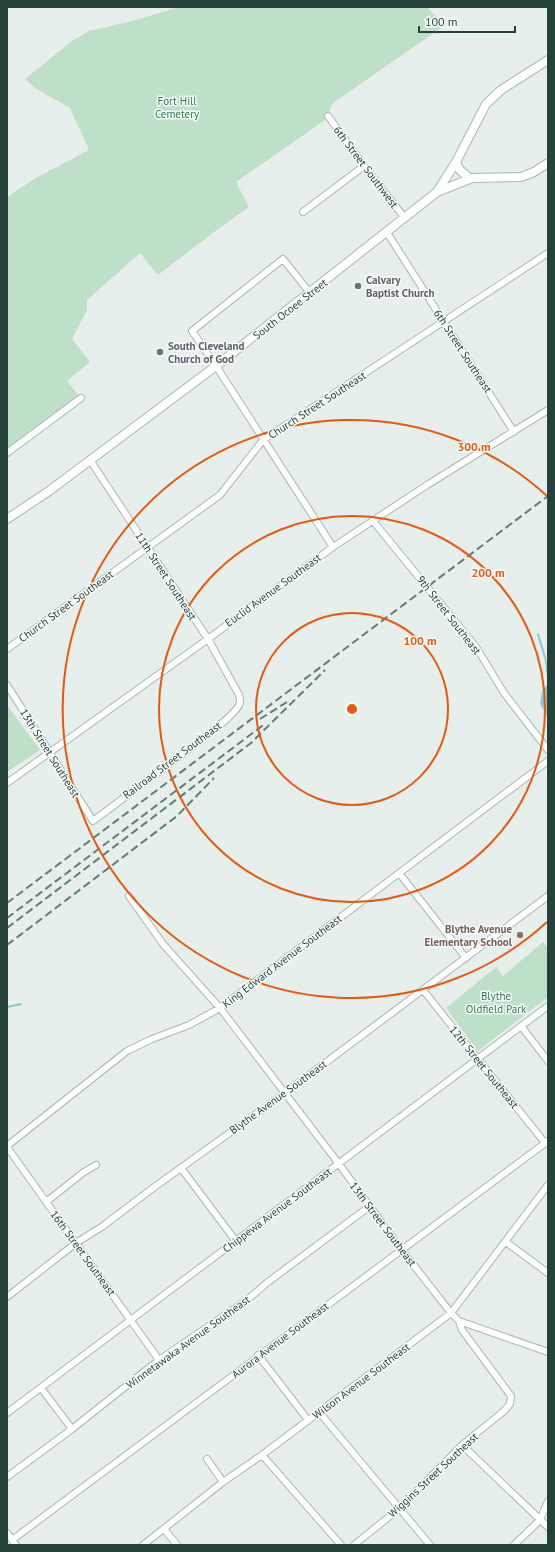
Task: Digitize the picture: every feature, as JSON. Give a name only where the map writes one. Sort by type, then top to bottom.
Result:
[{"type":"street","points":[[436,192],[456,162],[486,104],[501,90],[548,60]]},
{"type":"street","name":"6th Street Southwest","points":[[328,116],[364,166],[404,217]]},
{"type":"street","points":[[456,162],[459,169],[470,179]]},
{"type":"street","name":"South Ocoee Street","points":[[7,519],[90,460],[216,366],[436,192],[470,179],[521,176],[534,172],[548,163]]},
{"type":"street","points":[[303,212],[364,166]]},
{"type":"street","name":"6th Street Southeast","points":[[386,231],[514,432]]},
{"type":"street","name":"Church Street Southeast","points":[[7,649],[220,495],[263,440],[548,253]]},
{"type":"street","points":[[310,293],[283,259],[192,331],[333,547]]},
{"type":"street","points":[[7,453],[81,398]]},
{"type":"street","name":"Euclid Avenue Southeast","points":[[7,783],[208,639],[333,547],[427,485],[548,410]]},
{"type":"street","name":"11th Street Southeast","points":[[90,460],[146,548],[208,639],[238,693]]},
{"type":"street","name":"9th Street Southeast","points":[[373,521],[476,647],[504,693],[548,750]]},
{"type":"street","name":"13th Street Southeast","points":[[7,685],[93,821]]},
{"type":"street","name":"Railroad Street Southeast","points":[[93,821],[221,723],[239,705],[240,699],[238,693]]},
{"type":"street","name":"King Edward Avenue Southeast","points":[[7,1147],[127,1051],[152,1039],[189,1025],[220,1008],[548,761]]},
{"type":"street","points":[[399,873],[466,958]]},
{"type":"street","name":"13th Street Southeast","points":[[129,896],[163,944],[220,1008],[339,1164],[401,1249],[451,1313],[459,1321],[462,1330],[511,1396],[510,1404]]},
{"type":"street","name":"Blythe Avenue Southeast","points":[[7,1297],[76,1243],[103,1226],[285,1093],[548,896]]},
{"type":"street","name":"12th Street Southeast","points":[[423,990],[477,1059],[547,1142]]},
{"type":"street","name":"Chippewa Avenue Southeast","points":[[7,1413],[548,1006]]},
{"type":"street","points":[[521,1026],[548,1061]]},
{"type":"street","name":"Aurora Avenue Southeast","points":[[14,1542],[219,1387],[258,1355],[547,1142]]},
{"type":"street","name":"16th Street Southeast","points":[[7,1147],[132,1320],[159,1360]]},
{"type":"street","points":[[46,1202],[84,1172],[96,1165]]},
{"type":"street","points":[[181,1168],[235,1240]]},
{"type":"street","name":"Wilson Avenue Southeast","points":[[143,1545],[223,1482],[262,1455],[451,1313],[548,1185]]},
{"type":"street","name":"Winnetawaka Avenue Southeast","points":[[7,1477],[72,1429],[159,1360],[247,1300],[268,1282],[370,1206]]},
{"type":"street","points":[[506,1242],[548,1273]]},
{"type":"street","points":[[459,1321],[548,1352]]},
{"type":"street","points":[[258,1355],[308,1420]]},
{"type":"street","points":[[41,1388],[72,1429]]},
{"type":"street","name":"Wiggins Street Southeast","points":[[354,1545],[400,1508],[462,1445],[504,1411],[510,1404]]},
{"type":"street","points":[[319,1412],[430,1545]]},
{"type":"street","points":[[462,1445],[548,1527]]},
{"type":"street","points":[[262,1455],[341,1545]]},
{"type":"street","points":[[208,1459],[223,1482]]},
{"type":"street","points":[[514,1545],[540,1520],[548,1500]]},
{"type":"street","points":[[164,1529],[177,1545]]},
{"type":"street","points":[[7,1533],[14,1542]]},
{"type":"green space","name":"Fort Hill Cemetery","points":[[180,7],[427,7],[444,26],[333,103],[325,120],[236,182],[249,207],[158,275],[140,253],[87,300],[87,310],[72,339],[90,362],[67,381],[79,396],[7,449],[7,197],[34,179],[89,150],[70,108],[35,88],[25,79],[72,41],[89,31],[132,21]]},
{"type":"green space","points":[[7,705],[40,750],[7,772]]},
{"type":"green space","name":"Blythe Oldfield Park","points":[[543,942],[548,948],[548,997],[478,1051],[446,1008],[496,967],[503,976]]},
{"type":"water","points":[[548,684],[548,720],[540,704],[542,691]]},
{"type":"waterway","points":[[538,634],[546,661],[548,677]]},
{"type":"waterway","points":[[7,1007],[21,1004]]},
{"type":"railway","points":[[7,903],[548,496]]},
{"type":"railway","points":[[7,928],[251,743],[325,670]]},
{"type":"railway","points":[[260,719],[287,702]]},
{"type":"railway","points":[[7,918],[266,723]]},
{"type":"railway","points":[[7,945],[177,816],[214,778]]},
{"type":"place","name":"Calvary Baptist Church","points":[[358,286]]},
{"type":"place","name":"South Cleveland Church of God","points":[[160,352]]},
{"type":"place","name":"Blythe Avenue Elementary School","points":[[520,935]]}]
